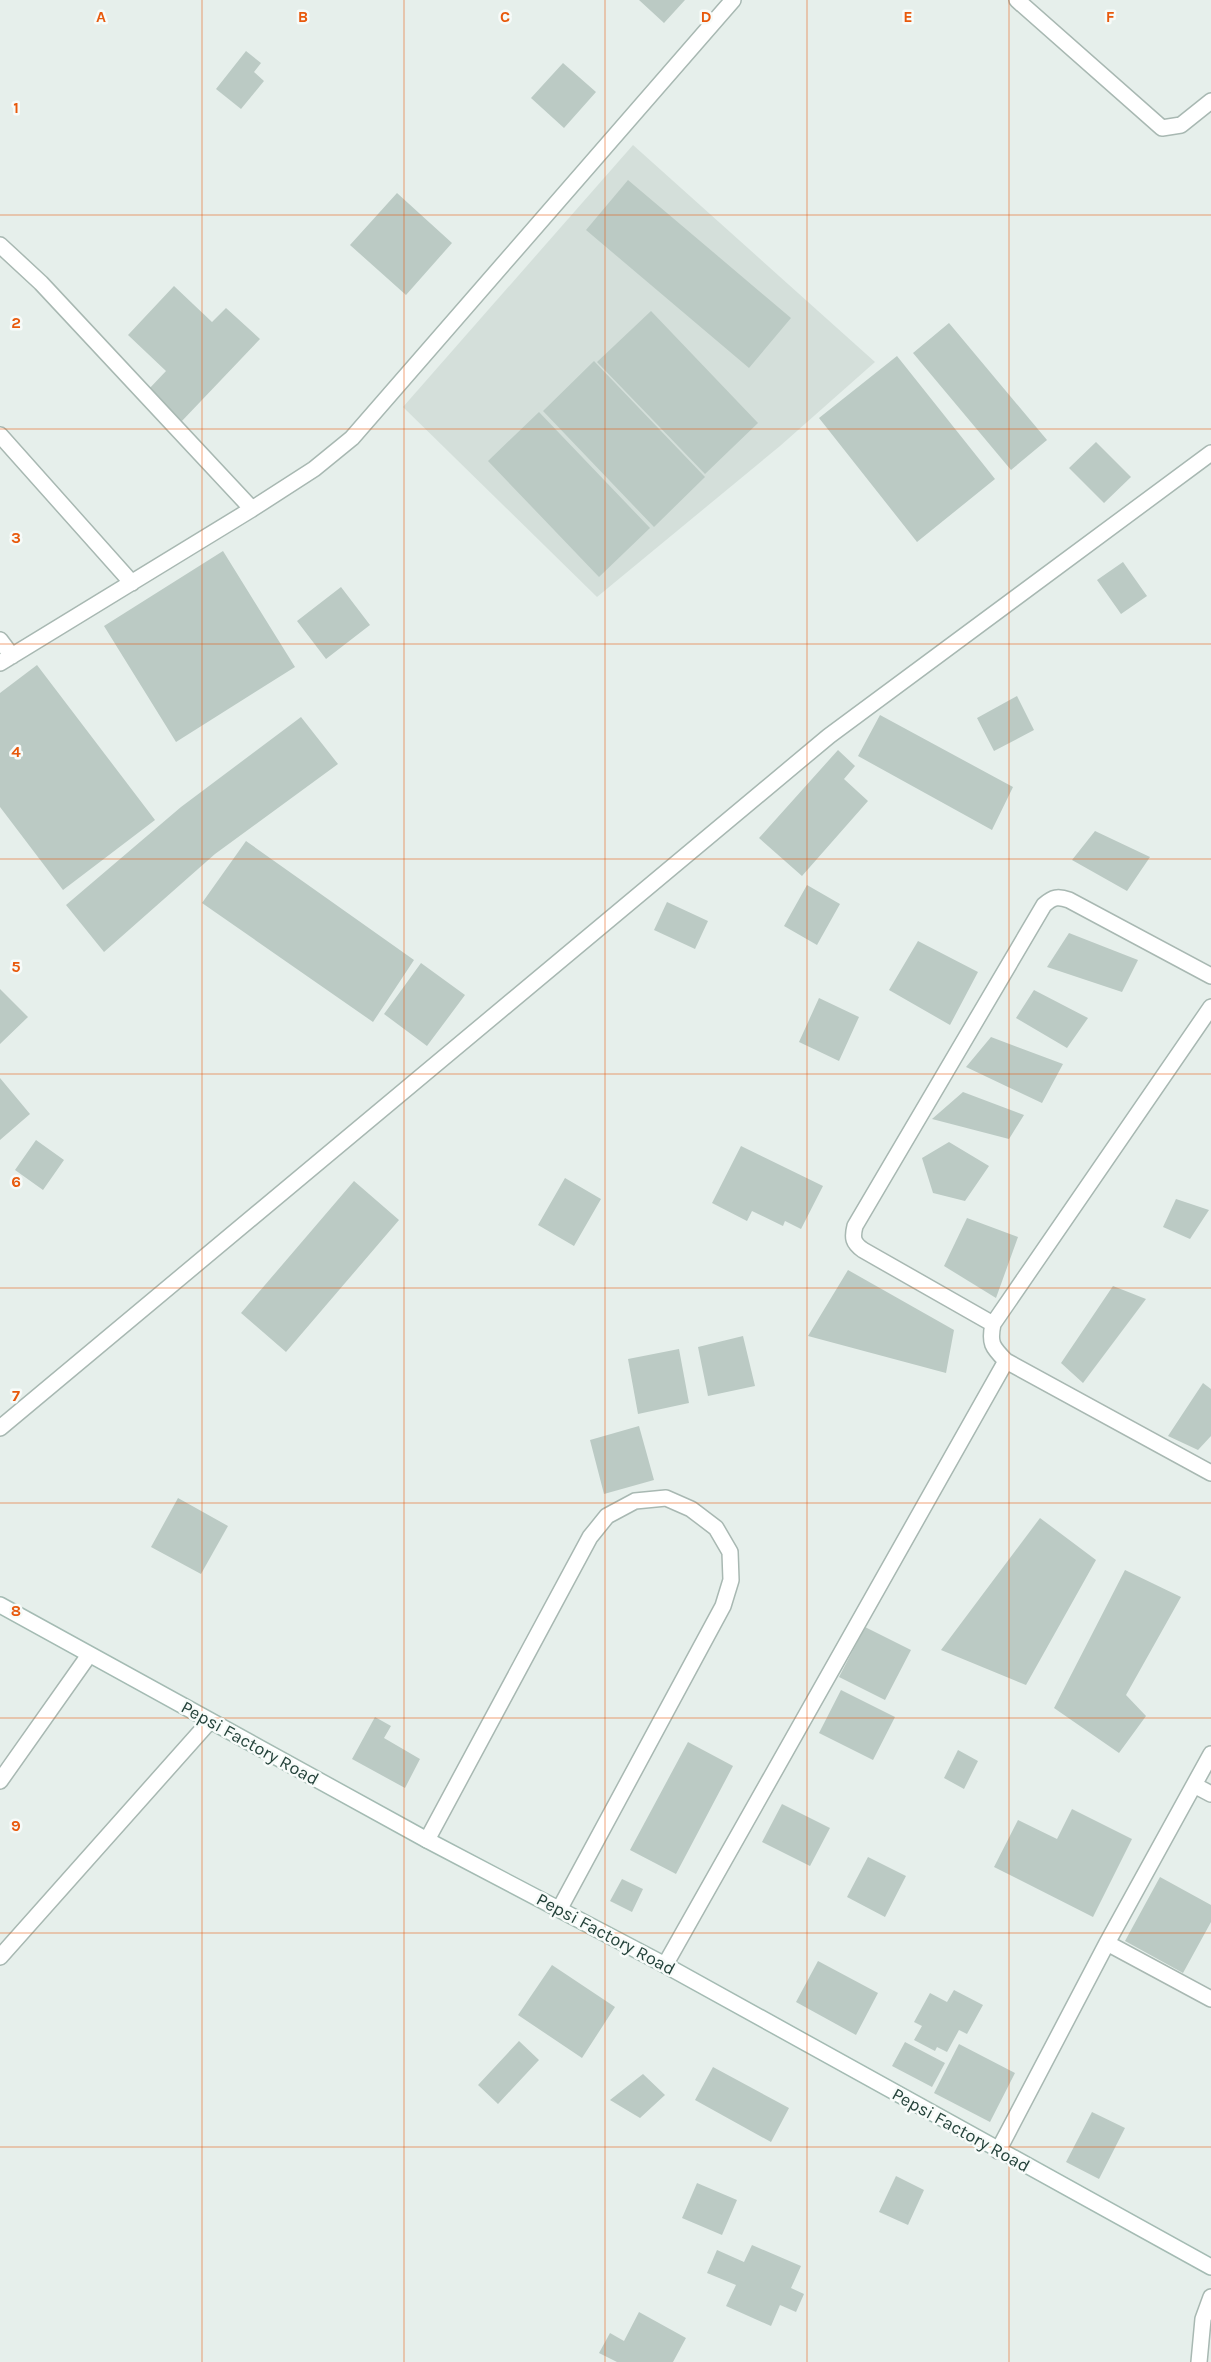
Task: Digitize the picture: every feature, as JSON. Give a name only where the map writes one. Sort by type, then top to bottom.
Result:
[{"type":"street","points":[[0,640],[6,659],[252,509],[314,469],[352,438],[733,0]]},
{"type":"street","points":[[1017,0],[1162,128],[1181,125],[1211,101]]},
{"type":"street","points":[[0,245],[41,283],[252,509]]},
{"type":"street","points":[[0,435],[132,583]]},
{"type":"street","points":[[0,1428],[829,736],[1211,453]]},
{"type":"street","points":[[993,1324],[863,1250],[855,1244],[852,1236],[854,1226],[1044,906],[1053,898],[1061,897],[1069,900],[1211,976]]},
{"type":"street","points":[[1211,1007],[993,1324],[990,1338],[994,1350],[1006,1361],[1211,1473]]},
{"type":"street","points":[[665,1965],[1006,1361]]},
{"type":"street","points":[[428,1840],[590,1537],[607,1516],[634,1501],[666,1498],[691,1509],[716,1528],[730,1552],[731,1580],[723,1606],[560,1908]]},
{"type":"street","name":"Pepsi Factory Road","points":[[0,1605],[428,1840],[665,1965],[998,2151],[1211,2267]]},
{"type":"street","points":[[0,1781],[90,1654]]},
{"type":"street","points":[[0,1957],[210,1721]]},
{"type":"street","points":[[998,2151],[1211,1754]]},
{"type":"street","points":[[1194,1785],[1211,1794]]},
{"type":"street","points":[[1108,1943],[1211,1999]]},
{"type":"street","points":[[1199,2362],[1203,2319],[1211,2297]]},
{"type":"shaded area","points":[[633,145],[875,362],[780,446],[597,597],[403,407]]},
{"type":"building","points":[[639,0],[685,0],[664,23]]},
{"type":"building","points":[[246,51],[261,63],[254,72],[264,81],[241,109],[216,89]]},
{"type":"building","points":[[563,63],[596,92],[564,128],[531,98]]},
{"type":"building","points":[[628,180],[791,318],[749,368],[586,230]]},
{"type":"building","points":[[397,193],[452,243],[406,295],[350,245]]},
{"type":"building","points":[[174,286],[212,322],[226,308],[260,339],[181,422],[148,390],[166,371],[128,335]]},
{"type":"building","points":[[651,311],[758,423],[705,474],[597,362]]},
{"type":"building","points":[[949,323],[1047,440],[1011,470],[913,353]]},
{"type":"building","points":[[897,356],[995,479],[917,542],[819,418]]},
{"type":"building","points":[[594,361],[705,477],[654,527],[543,411]]},
{"type":"building","points":[[539,412],[650,528],[599,577],[488,461]]},
{"type":"building","points":[[1096,442],[1131,477],[1104,503],[1069,468]]},
{"type":"building","points":[[223,551],[295,667],[176,742],[104,626]]},
{"type":"building","points":[[1123,562],[1147,596],[1121,614],[1097,580]]},
{"type":"building","points":[[341,587],[370,625],[326,659],[297,621]]},
{"type":"building","points":[[37,665],[155,820],[63,890],[0,807],[0,693]]},
{"type":"building","points":[[1017,696],[1034,730],[994,751],[977,718]]},
{"type":"building","points":[[880,715],[1013,787],[992,830],[858,756]]},
{"type":"building","points":[[301,717],[338,764],[215,854],[104,952],[66,905],[181,807]]},
{"type":"building","points":[[838,750],[855,766],[844,779],[868,801],[802,876],[759,838]]},
{"type":"building","points":[[1095,831],[1150,857],[1127,891],[1072,860]]},
{"type":"building","points":[[246,841],[414,960],[373,1022],[202,903]]},
{"type":"building","points":[[807,885],[840,904],[817,945],[784,926]]},
{"type":"building","points":[[667,902],[708,921],[695,949],[654,930]]},
{"type":"building","points":[[1069,933],[1138,960],[1122,992],[1047,967]]},
{"type":"building","points":[[918,941],[978,972],[950,1025],[889,990]]},
{"type":"building","points":[[421,963],[465,995],[427,1046],[384,1014]]},
{"type":"building","points":[[0,989],[28,1017],[0,1044]]},
{"type":"building","points":[[1034,990],[1088,1018],[1067,1048],[1016,1018]]},
{"type":"building","points":[[819,998],[859,1017],[839,1061],[799,1042]]},
{"type":"building","points":[[991,1037],[1063,1064],[1042,1103],[966,1067]]},
{"type":"building","points":[[0,1078],[30,1114],[0,1140]]},
{"type":"building","points":[[963,1092],[1024,1115],[1009,1139],[932,1119]]},
{"type":"building","points":[[36,1140],[64,1160],[43,1190],[15,1170]]},
{"type":"building","points":[[949,1142],[989,1166],[965,1201],[933,1193],[922,1158]]},
{"type":"building","points":[[741,1146],[823,1186],[801,1229],[785,1221],[783,1226],[752,1211],[747,1221],[712,1203]]},
{"type":"building","points":[[565,1178],[601,1199],[574,1246],[538,1225]]},
{"type":"building","points":[[354,1181],[399,1220],[286,1352],[241,1313]]},
{"type":"building","points":[[1176,1199],[1209,1210],[1190,1239],[1163,1227]]},
{"type":"building","points":[[967,1218],[1018,1237],[996,1298],[944,1266]]},
{"type":"building","points":[[848,1270],[954,1330],[946,1373],[808,1336]]},
{"type":"building","points":[[1113,1286],[1146,1299],[1083,1383],[1061,1363]]},
{"type":"building","points":[[743,1336],[755,1386],[708,1396],[698,1347]]},
{"type":"building","points":[[679,1349],[689,1403],[638,1414],[628,1359]]},
{"type":"building","points":[[1203,1383],[1211,1389],[1211,1436],[1198,1450],[1168,1436]]},
{"type":"building","points":[[639,1426],[654,1480],[604,1494],[590,1440]]},
{"type":"building","points":[[178,1498],[228,1526],[201,1574],[151,1547]]},
{"type":"building","points":[[1040,1518],[1096,1560],[1026,1685],[941,1650]]},
{"type":"building","points":[[1125,1570],[1181,1597],[1126,1695],[1146,1716],[1119,1753],[1054,1708]]},
{"type":"building","points":[[865,1627],[911,1650],[885,1700],[839,1677]]},
{"type":"building","points":[[841,1690],[895,1717],[873,1760],[819,1733]]},
{"type":"building","points":[[375,1717],[391,1726],[384,1738],[420,1759],[405,1788],[352,1759]]},
{"type":"building","points":[[688,1742],[733,1766],[676,1874],[630,1850]]},
{"type":"building","points":[[958,1750],[978,1761],[964,1789],[944,1778]]},
{"type":"building","points":[[782,1804],[830,1828],[810,1866],[762,1842]]},
{"type":"building","points":[[1072,1809],[1132,1839],[1093,1917],[994,1867],[1018,1820],[1057,1839]]},
{"type":"building","points":[[868,1857],[906,1876],[885,1917],[847,1897]]},
{"type":"building","points":[[1160,1877],[1211,1905],[1211,1922],[1183,1973],[1125,1941]]},
{"type":"building","points":[[622,1879],[643,1889],[632,1912],[610,1901]]},
{"type":"building","points":[[818,1961],[878,1993],[856,2035],[796,2002]]},
{"type":"building","points":[[552,1965],[615,2007],[582,2058],[518,2015]]},
{"type":"building","points":[[954,1990],[983,2005],[967,2034],[959,2030],[947,2052],[937,2047],[935,2051],[914,2040],[922,2026],[914,2022],[930,1993],[947,2002]]},
{"type":"building","points":[[519,2041],[539,2060],[498,2104],[478,2085]]},
{"type":"building","points":[[905,2042],[945,2063],[932,2087],[892,2066]]},
{"type":"building","points":[[959,2044],[1015,2073],[990,2122],[934,2093]]},
{"type":"building","points":[[713,2067],[789,2108],[771,2142],[695,2100]]},
{"type":"building","points":[[643,2074],[665,2095],[640,2118],[610,2100]]},
{"type":"building","points":[[1092,2112],[1125,2128],[1099,2179],[1066,2162]]},
{"type":"building","points":[[896,2176],[924,2190],[908,2225],[879,2212]]},
{"type":"building","points":[[697,2183],[737,2200],[722,2235],[682,2218]]},
{"type":"building","points":[[752,2245],[801,2266],[791,2288],[804,2294],[796,2312],[780,2305],[771,2326],[726,2306],[736,2285],[707,2273],[717,2250],[744,2262]]},
{"type":"building","points":[[639,2312],[686,2338],[673,2362],[617,2362],[599,2353],[610,2333],[624,2341]]}]
